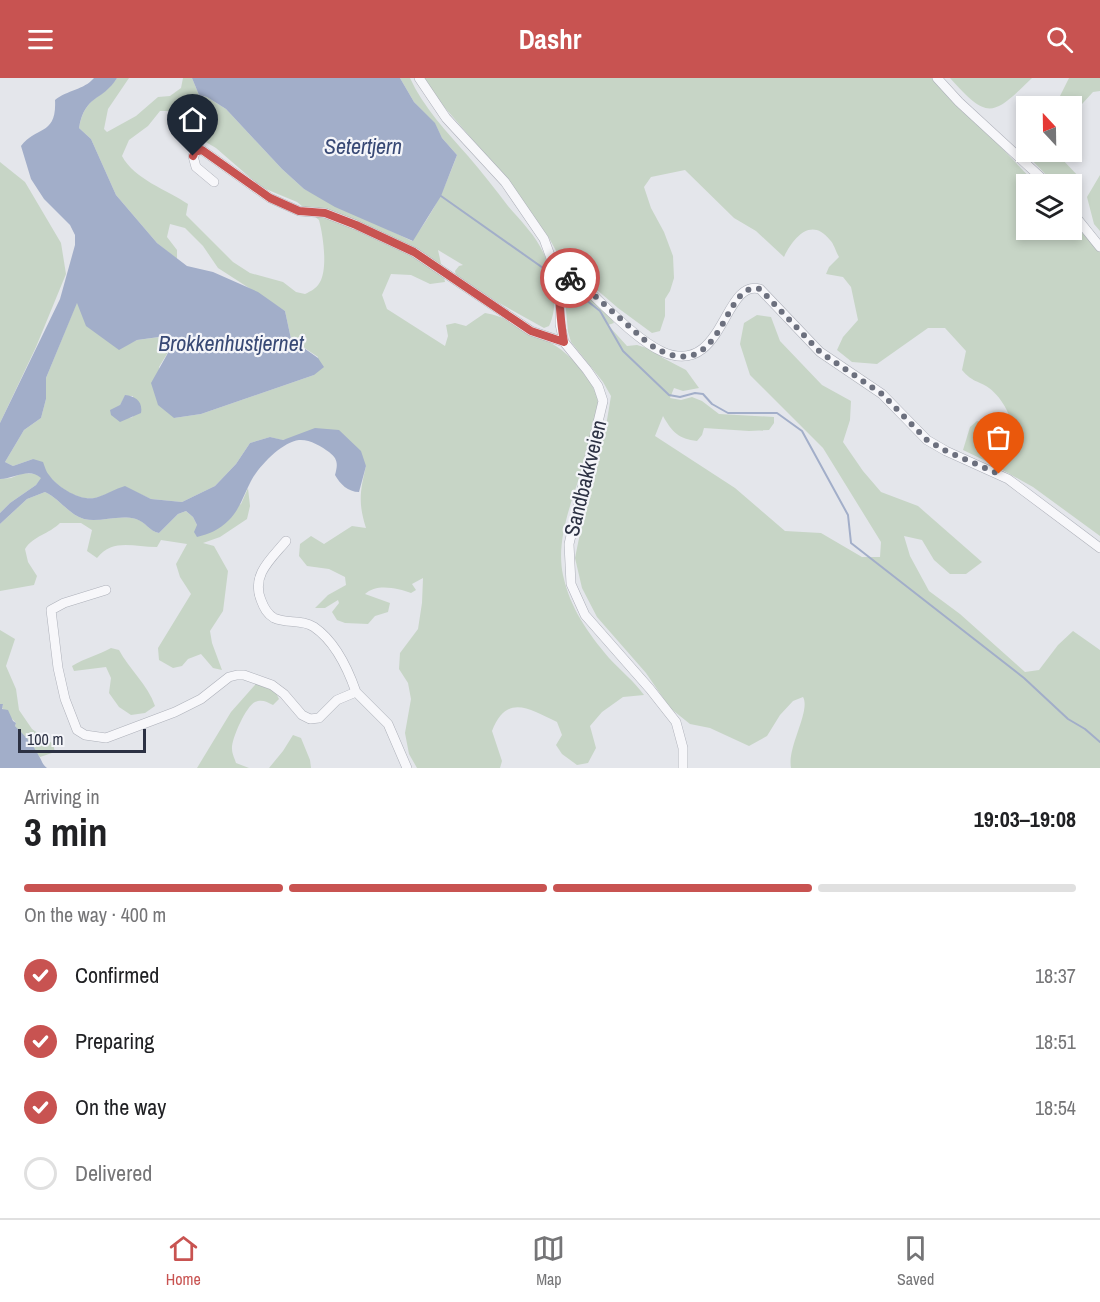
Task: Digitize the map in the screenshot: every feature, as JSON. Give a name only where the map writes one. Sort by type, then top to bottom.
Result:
[{"type":"street","points":[[419,78],[446,118],[505,182],[544,239],[557,279],[560,324],[564,342]]},
{"type":"street","points":[[938,78],[958,102],[1037,174]]},
{"type":"street","points":[[214,182],[196,167],[193,156],[198,150],[202,150],[220,162],[270,198],[299,211],[325,213],[414,252],[531,331],[564,342]]},
{"type":"street","points":[[1082,225],[1100,247]]},
{"type":"street","points":[[557,279],[570,278],[578,281],[649,344],[660,351],[679,356],[691,356],[701,351],[712,340],[744,292],[754,288],[760,289],[820,352],[882,394],[927,440],[1008,479],[1100,548]]},
{"type":"street","name":"Sandbakkveien","points":[[564,342],[598,386],[603,401],[569,544],[571,584],[585,615],[676,722],[683,748],[683,768]]},
{"type":"street","points":[[286,541],[258,576],[258,593],[264,610],[282,621],[299,621],[314,627],[330,642],[347,666],[357,692],[388,724],[407,768]]},
{"type":"street","points":[[106,590],[64,603],[51,610],[58,668],[65,699],[77,730],[85,735],[106,738],[175,712],[201,699],[229,677],[237,675],[244,675],[272,685],[284,694],[302,715],[310,719],[319,718],[337,700],[357,692]]},
{"type":"green space","points":[[117,78],[129,78],[108,109],[104,129],[107,132],[136,116],[158,97],[170,96],[181,88],[183,78],[192,78],[199,95],[207,97],[226,109],[304,189],[412,241],[438,200],[457,155],[442,138],[435,124],[414,102],[400,78],[410,78],[436,119],[533,235],[541,247],[553,280],[554,309],[549,326],[544,328],[456,276],[455,271],[463,265],[438,250],[445,282],[430,284],[411,275],[391,274],[382,295],[387,309],[445,346],[448,336],[446,325],[455,323],[466,326],[485,313],[507,320],[562,350],[581,370],[595,392],[598,412],[562,539],[563,575],[570,598],[587,629],[609,658],[644,695],[623,697],[602,712],[590,726],[596,748],[588,763],[577,765],[562,754],[556,745],[562,735],[557,722],[520,707],[505,712],[498,719],[492,731],[502,761],[500,768],[417,768],[409,754],[405,733],[411,699],[408,683],[399,669],[400,653],[418,629],[423,578],[412,584],[416,590],[411,593],[387,587],[370,591],[365,594],[390,603],[388,612],[375,616],[368,624],[345,623],[337,620],[332,612],[339,603],[338,600],[325,608],[315,608],[328,595],[346,585],[345,577],[329,569],[307,566],[299,556],[300,544],[311,536],[324,544],[352,526],[366,528],[361,497],[366,466],[339,431],[282,440],[270,437],[250,443],[236,464],[215,486],[182,502],[151,499],[125,487],[97,498],[76,496],[60,486],[33,459],[13,466],[5,462],[24,430],[41,418],[46,399],[46,378],[77,302],[118,349],[137,340],[160,337],[173,344],[159,367],[174,418],[201,414],[314,375],[318,357],[291,339],[285,311],[218,268],[203,246],[185,228],[170,224],[167,237],[177,250],[177,259],[157,243],[116,195],[91,139],[79,128],[89,104]],"holes":[[[160,111],[168,111],[178,116],[192,134],[216,148],[261,187],[297,202],[319,220],[324,269],[320,282],[315,288],[305,294],[296,292],[283,282],[250,273],[233,262],[186,215],[188,204],[143,178],[127,164],[122,156],[129,140],[148,126]],[[125,396],[133,396],[133,417],[129,418],[120,405]]]},
{"type":"green space","points":[[424,78],[935,78],[1026,174],[1016,174],[1016,240],[1082,240],[1082,233],[1100,252],[1100,536],[1033,487],[963,450],[970,427],[977,421],[984,422],[988,430],[986,438],[989,449],[996,458],[1002,457],[1012,447],[1013,428],[1008,413],[995,393],[962,370],[966,351],[945,328],[928,328],[877,364],[852,362],[837,350],[843,337],[858,320],[851,287],[843,277],[826,274],[829,267],[839,257],[823,233],[816,230],[803,232],[792,243],[784,257],[756,231],[734,218],[685,170],[651,177],[644,187],[673,256],[674,278],[665,299],[665,316],[660,331],[652,333],[618,308],[560,258],[549,238],[511,184],[439,101]]},
{"type":"green space","points":[[950,78],[1032,78],[1008,100],[990,108],[982,107],[973,101]]},
{"type":"green space","points":[[1069,78],[1100,78],[1100,91],[1093,92],[1082,104],[1082,96],[1060,96]]},
{"type":"green space","points":[[0,162],[25,182],[61,243],[66,274],[36,347],[0,423]]},
{"type":"green space","points":[[1034,162],[1065,162],[1076,174],[1045,174]]},
{"type":"green space","points":[[1100,175],[1100,231],[1094,224],[1087,197]]},
{"type":"green space","points":[[569,282],[581,288],[601,306],[614,323],[608,325],[627,346],[637,345],[650,349],[686,370],[699,388],[683,391],[674,388],[670,398],[681,400],[692,397],[702,401],[719,414],[774,417],[774,423],[769,430],[704,428],[697,441],[677,434],[663,416],[655,436],[735,488],[785,531],[821,533],[862,557],[880,557],[881,542],[823,448],[750,375],[740,344],[744,323],[757,315],[771,317],[780,341],[822,385],[851,401],[850,420],[843,442],[881,492],[918,506],[982,562],[966,574],[950,574],[934,560],[922,540],[904,536],[910,556],[929,591],[960,614],[1025,672],[1039,670],[1058,645],[1073,631],[1100,650],[1100,768],[791,768],[792,750],[804,711],[803,697],[793,701],[780,715],[767,736],[749,746],[710,728],[690,724],[670,708],[646,673],[597,617],[582,588],[575,558],[611,396],[603,382],[571,342],[565,299]]},
{"type":"green space","points":[[23,473],[36,474],[42,478],[0,513],[0,479],[11,478]]},
{"type":"green space","points":[[248,488],[250,506],[247,519],[220,537],[203,543],[214,546],[228,571],[223,611],[210,631],[222,670],[213,668],[201,654],[188,659],[182,666],[173,668],[159,660],[158,648],[191,594],[180,577],[176,564],[187,544],[161,540],[157,547],[117,546],[103,552],[97,558],[87,551],[92,530],[81,523],[60,523],[32,541],[25,549],[28,562],[37,576],[34,585],[0,591],[0,524],[27,499],[45,492],[78,517],[90,520],[129,518],[139,520],[159,533],[178,514],[186,511],[197,525],[241,504]]},
{"type":"green space","points":[[0,630],[15,639],[6,666],[16,689],[19,710],[32,729],[53,744],[55,752],[40,757],[15,726],[16,723],[2,708],[3,704],[0,704]]},
{"type":"green space","points":[[111,648],[119,650],[152,698],[155,706],[145,713],[131,715],[119,707],[109,693],[111,678],[106,667],[74,671],[72,666]]},
{"type":"green space","points":[[261,678],[271,683],[279,699],[273,705],[262,701],[255,702],[247,710],[240,724],[232,745],[232,753],[236,763],[249,768],[197,768],[231,712]]},
{"type":"green space","points":[[293,735],[301,738],[311,768],[269,768],[283,751]]},
{"type":"water","name":"Brokkenhustjernet","points":[[94,78],[117,78],[85,109],[79,128],[91,139],[116,195],[157,243],[187,266],[213,272],[258,292],[285,311],[291,339],[318,358],[324,367],[314,375],[201,414],[174,418],[158,405],[151,383],[173,344],[159,337],[137,340],[119,350],[86,326],[77,303],[46,378],[46,399],[41,418],[24,430],[5,462],[13,466],[33,459],[43,462],[48,474],[58,485],[85,498],[98,497],[125,486],[151,499],[182,502],[215,486],[236,464],[250,443],[270,437],[283,440],[315,428],[339,430],[361,451],[366,466],[359,492],[348,489],[337,478],[335,475],[336,462],[332,455],[315,443],[299,440],[285,445],[265,462],[229,520],[218,529],[201,536],[197,537],[194,532],[197,525],[186,511],[178,514],[159,533],[136,519],[90,520],[78,517],[45,492],[27,499],[0,524],[0,513],[36,485],[41,478],[26,473],[0,479],[0,423],[60,299],[75,245],[75,235],[70,225],[44,199],[31,179],[21,146],[53,120],[55,100]]},
{"type":"water","name":"Setertjern","points":[[192,78],[400,78],[414,102],[435,123],[442,138],[457,155],[441,196],[413,241],[335,207],[304,189],[226,109],[207,97],[199,95]]},
{"type":"water","name":"Brokkenhustjernet","points":[[125,395],[138,400],[141,413],[120,422],[111,415],[110,410],[120,405]]},
{"type":"water","points":[[0,704],[3,704],[2,709],[8,710],[16,723],[15,726],[31,744],[47,768],[0,768]]},
{"type":"waterway","points":[[441,196],[553,275]]},
{"type":"waterway","points":[[562,281],[600,311],[623,351],[669,395],[680,397],[695,393],[703,394],[712,404],[728,413],[777,413],[802,431],[848,515],[851,543],[1024,678],[1068,719],[1085,729],[1100,742]]},
{"type":"way so far","points":[[570,278],[578,281],[649,344],[667,354],[679,356],[691,356],[701,351],[719,331],[728,313],[744,292],[754,288],[760,289],[820,352],[875,388],[897,407],[913,428],[932,444],[999,474]]},
{"type":"route","points":[[193,156],[198,150],[202,150],[270,198],[299,211],[325,213],[414,252],[531,331],[564,342],[560,324],[557,279],[570,278]]}]
